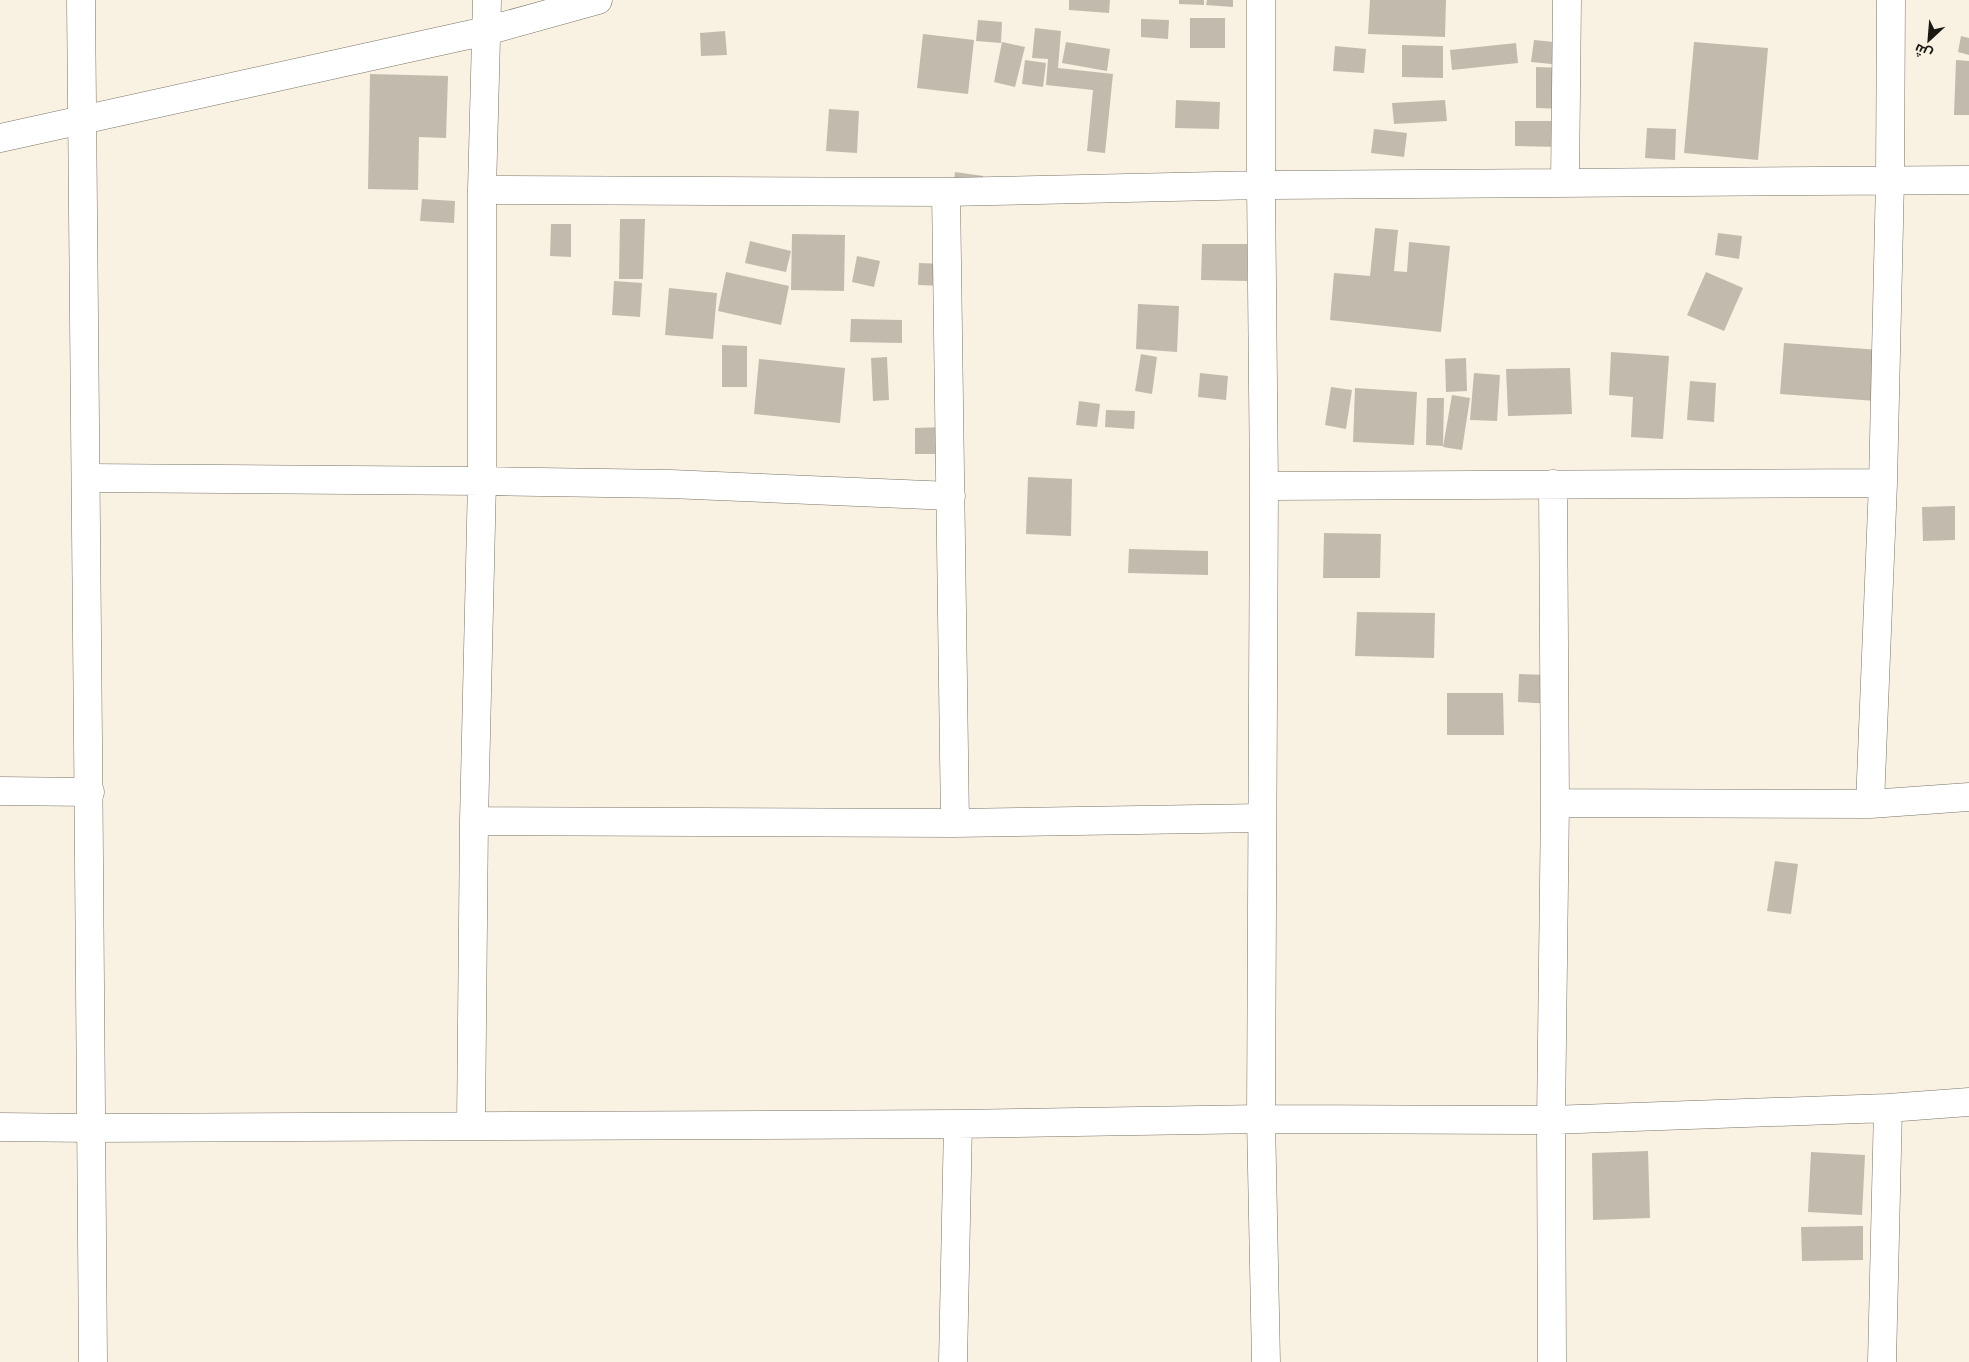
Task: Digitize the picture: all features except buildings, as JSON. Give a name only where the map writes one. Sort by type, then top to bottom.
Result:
[{"type":"street","points":[[82,0],[90,792],[90,1128],[93,1362]]},
{"type":"street","points":[[471,1125],[474,821],[482,481],[482,190],[487,0]]},
{"type":"street","points":[[0,138],[486,32],[598,0]]},
{"type":"street","points":[[1261,0],[1264,486],[1261,1119],[1266,1362]]},
{"type":"street","points":[[1565,182],[1567,0]]},
{"type":"street","points":[[1870,804],[1884,483],[1890,180],[1891,0]]},
{"type":"street","points":[[482,190],[946,192],[1261,185],[1969,180]]},
{"type":"street","points":[[946,192],[955,823]]},
{"type":"street","points":[[87,478],[670,484],[951,496]]},
{"type":"street","points":[[1264,486],[1884,483]]},
{"type":"street","points":[[1552,1362],[1551,1120],[1555,803],[1553,484]]},
{"type":"street","points":[[0,791],[90,792]]},
{"type":"street","points":[[1555,803],[1870,804],[1969,798]]},
{"type":"street","points":[[474,821],[955,823],[1262,818]]},
{"type":"street","points":[[0,1127],[958,1124],[1261,1119],[1551,1120],[1888,1108],[1969,1102]]},
{"type":"street","points":[[1882,1362],[1888,1108]]},
{"type":"street","points":[[953,1362],[958,1124]]}]
